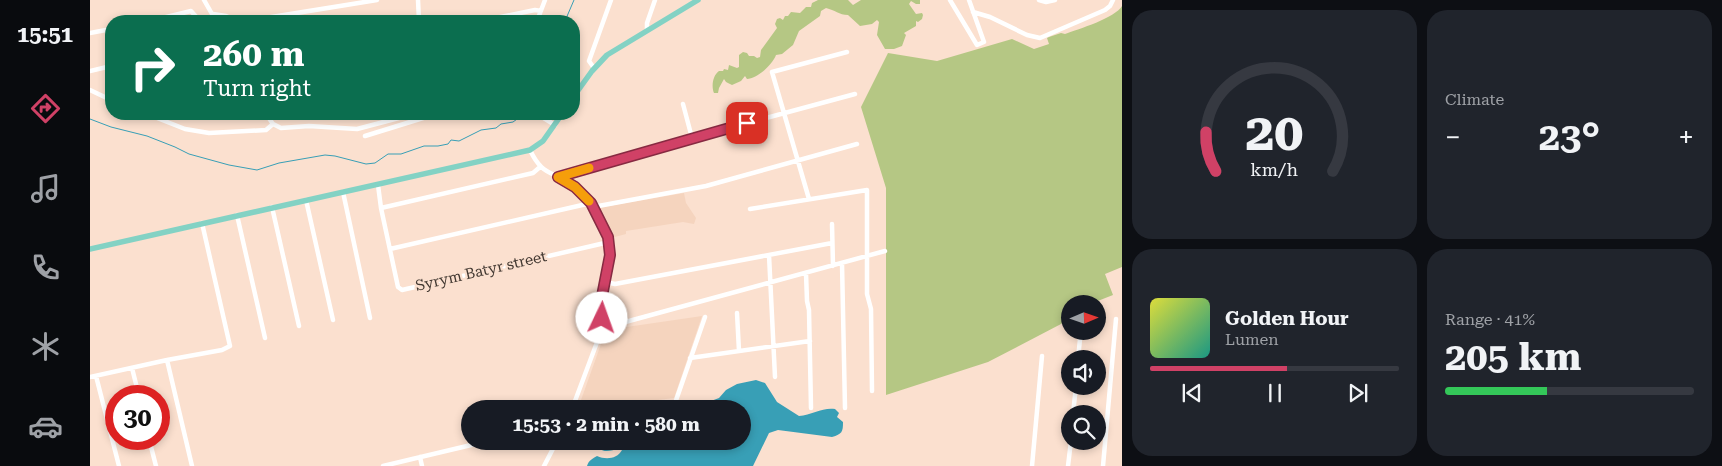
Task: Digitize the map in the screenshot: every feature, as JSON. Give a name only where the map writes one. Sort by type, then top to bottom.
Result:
[{"type":"main road","points":[[580,88],[594,68],[607,56],[698,0]]},
{"type":"main road","points":[[90,249],[530,150],[543,140],[558,120]]},
{"type":"street","points":[[204,0],[213,14],[220,15]]},
{"type":"street","points":[[284,15],[377,0]]},
{"type":"street","points":[[418,0],[419,15]]},
{"type":"street","points":[[539,15],[545,0]]},
{"type":"street","points":[[594,68],[590,61],[611,0]]},
{"type":"street","points":[[647,31],[647,23],[655,0]]},
{"type":"street","points":[[950,0],[977,46],[984,42],[969,0]]},
{"type":"street","points":[[1039,0],[1046,2],[1055,0]]},
{"type":"street","points":[[973,12],[990,17],[1026,35],[1040,38],[1105,10],[1113,0]]},
{"type":"street","points":[[510,15],[535,10],[541,11]]},
{"type":"street","points":[[177,15],[192,11],[195,15]]},
{"type":"street","points":[[90,33],[105,30]]},
{"type":"street","points":[[808,199],[772,72],[847,52]]},
{"type":"street","points":[[90,71],[105,67]]},
{"type":"street","points":[[90,90],[105,97]]},
{"type":"street","points":[[558,177],[855,94]]},
{"type":"street","points":[[683,104],[692,138]]},
{"type":"street","points":[[162,120],[185,129],[210,133],[266,130],[273,124]]},
{"type":"street","points":[[270,120],[273,124],[282,128],[309,126],[357,129],[391,120]]},
{"type":"street","points":[[365,136],[411,120]]},
{"type":"street","points":[[547,120],[555,125]]},
{"type":"street","points":[[390,249],[592,205],[706,186],[798,162],[857,144]]},
{"type":"street","points":[[530,150],[540,167],[575,187],[592,205],[609,242],[610,255],[600,313],[605,321],[618,324],[885,251]]},
{"type":"street","points":[[381,208],[532,172],[540,167]]},
{"type":"street","name":"Syrym Batyr street","points":[[378,185],[398,287],[402,290],[609,242]]},
{"type":"street","points":[[750,209],[867,190],[867,294],[871,310],[872,391]]},
{"type":"street","points":[[343,192],[370,318]]},
{"type":"street","points":[[306,200],[334,320]]},
{"type":"street","points":[[272,207],[299,326]]},
{"type":"street","points":[[237,215],[265,338]]},
{"type":"street","points":[[90,377],[222,350],[230,346],[202,223]]},
{"type":"street","points":[[832,224],[833,266]]},
{"type":"street","points":[[605,282],[615,284],[832,243]]},
{"type":"street","points":[[770,255],[775,377]]},
{"type":"street","points":[[842,263],[846,408]]},
{"type":"street","points":[[806,273],[811,408]]},
{"type":"street","points":[[737,313],[738,351]]},
{"type":"street","points":[[676,400],[705,317]]},
{"type":"street","points":[[1103,466],[1116,318]]},
{"type":"street","points":[[575,400],[605,321]]},
{"type":"street","points":[[690,358],[810,342]]},
{"type":"street","points":[[1032,466],[1042,356]]},
{"type":"street","points":[[167,360],[192,466]]},
{"type":"street","points":[[132,368],[136,385]]},
{"type":"street","points":[[96,376],[118,466]]},
{"type":"street","points":[[384,466],[461,447]]},
{"type":"street","points":[[152,450],[156,466]]},
{"type":"street","points":[[544,466],[552,450]]},
{"type":"street","points":[[1068,466],[1070,450]]},
{"type":"street","points":[[420,457],[422,466]]},
{"type":"shaded area","points":[[684,193],[686,203],[696,218],[694,224],[683,222],[626,231],[626,234],[611,238],[597,208]]},
{"type":"shaded area","points":[[702,316],[674,398],[658,400],[581,400],[606,330]]},
{"type":"green space","points":[[818,0],[848,0],[853,5],[861,0],[920,0],[920,4],[911,1],[909,4],[916,14],[922,13],[923,15],[922,19],[918,22],[916,21],[916,26],[904,33],[906,35],[902,46],[894,49],[885,49],[877,35],[879,22],[877,20],[872,24],[860,26],[848,15],[826,8],[821,11],[820,16],[799,31],[793,45],[782,54],[776,55],[772,63],[760,74],[747,79],[745,76],[741,81],[732,85],[724,79],[718,93],[714,93],[715,75],[724,69],[728,70],[729,65],[739,67],[739,55],[743,52],[749,56],[760,57],[761,50],[777,28],[775,24],[777,19],[783,20],[791,12],[800,13],[806,7],[811,7],[812,3]]},
{"type":"green space","points":[[1122,6],[1122,267],[1105,274],[1113,295],[1106,298],[1106,295],[1061,295],[1061,324],[988,362],[886,395],[886,188],[861,107],[888,53],[937,61],[1012,39],[1034,49],[1049,44],[1047,38],[1049,37],[1061,33],[1065,34],[1096,23]]},
{"type":"water","points":[[756,380],[765,383],[777,402],[799,416],[826,409],[835,409],[839,413],[837,417],[843,422],[843,428],[838,435],[832,437],[778,430],[769,433],[753,466],[587,466],[597,456],[611,458],[622,450],[751,450],[751,400],[714,400],[737,384]]},
{"type":"waterway","points":[[568,15],[574,0]]},
{"type":"waterway","points":[[90,119],[111,127],[147,136],[189,154],[229,165],[257,170],[279,163],[325,155],[366,164],[375,163],[388,154],[401,154],[424,146],[448,144],[451,140],[459,141],[481,130],[496,128],[501,124],[516,120]]},
{"type":"slow traffic","points":[[589,168],[558,177],[575,187],[589,201]]},
{"type":"route","points":[[602,318],[600,313],[602,296],[610,255],[608,237],[591,203],[584,194],[558,177],[747,123]]}]
